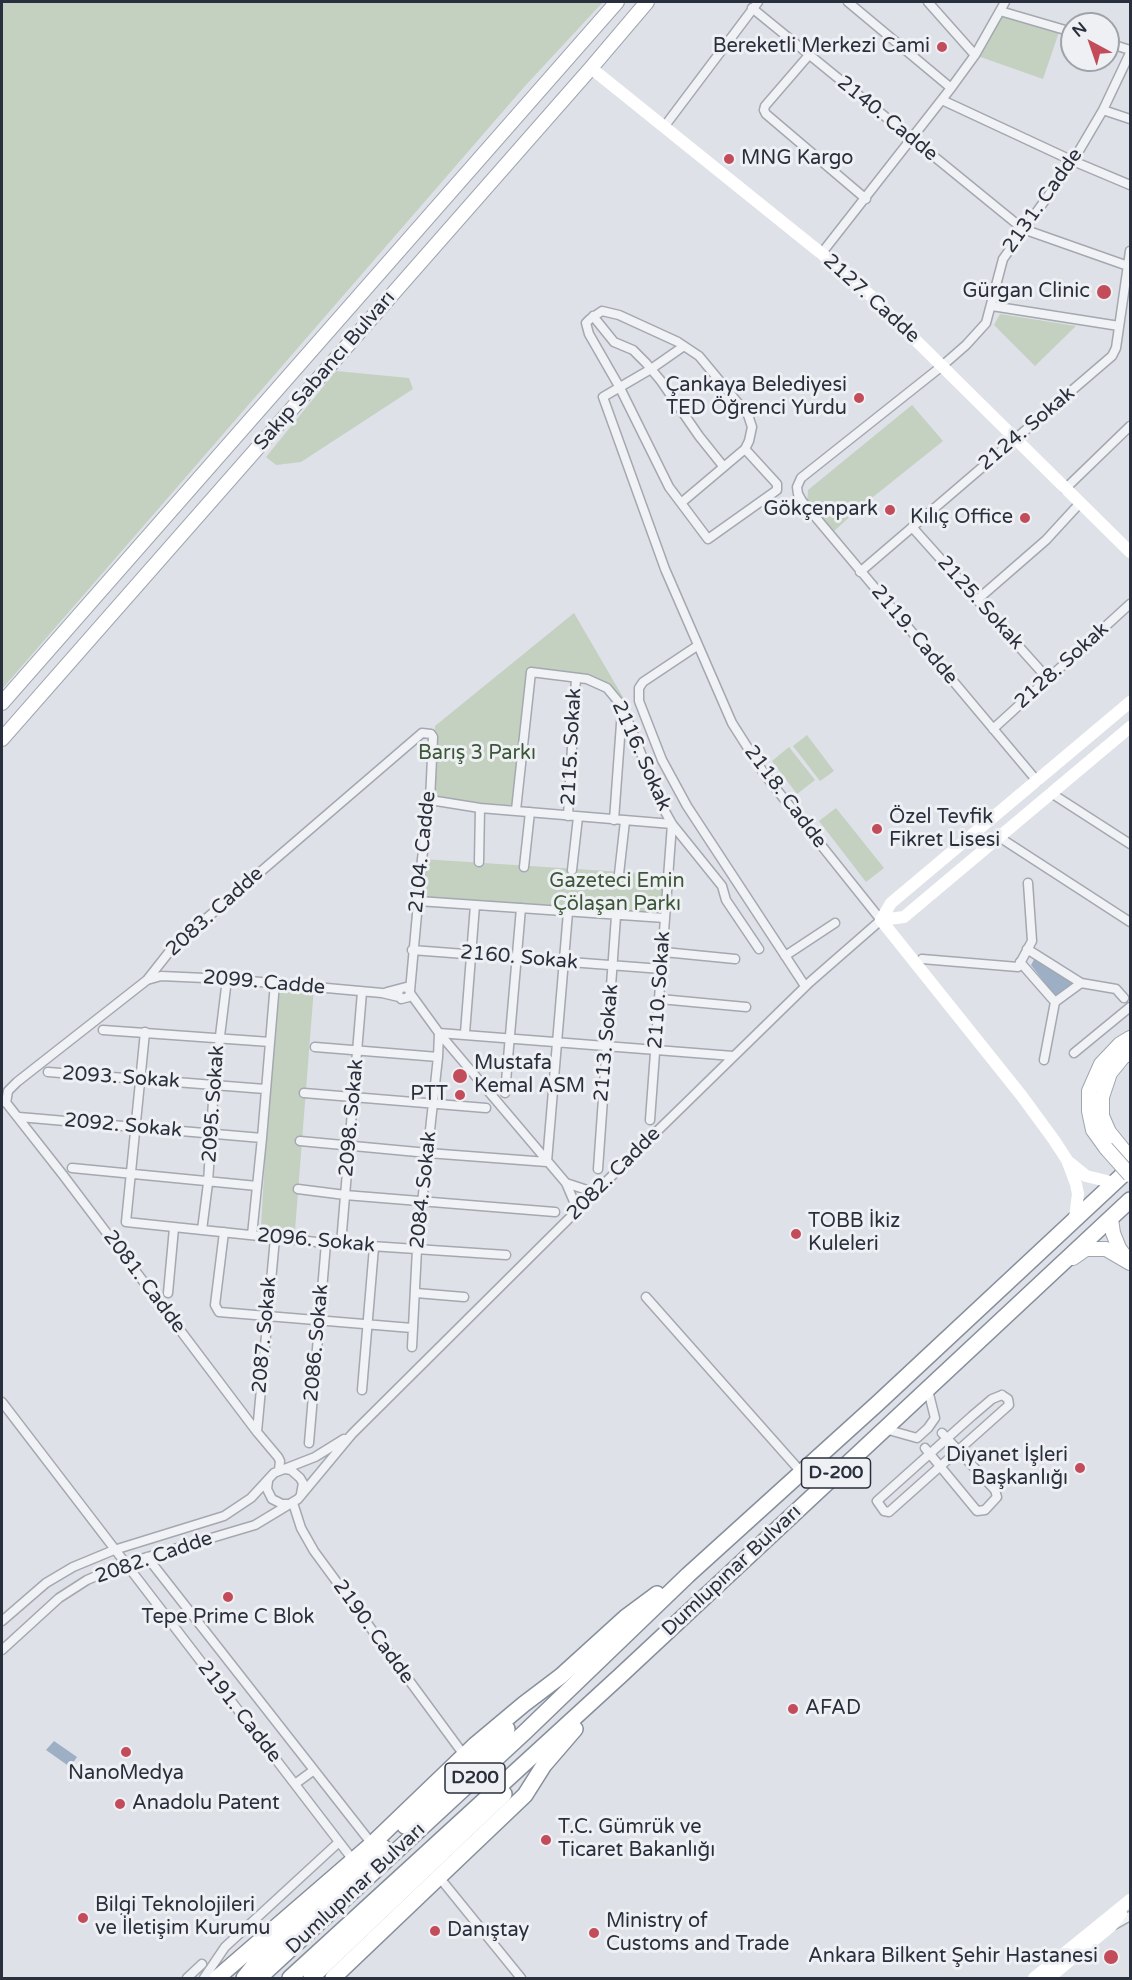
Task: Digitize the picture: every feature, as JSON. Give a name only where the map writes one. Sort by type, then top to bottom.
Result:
[{"type":"highway","name":"Dumlupınar Bulvarı","points":[[259,1978],[526,1731],[688,1575],[802,1473],[1131,1168]]},
{"type":"highway","name":"Dumlupınar Bulvarı","points":[[290,1978],[620,1676],[1131,1200]]},
{"type":"highway","name":"Dumlupınar Bulvarı","points":[[218,1978],[372,1844],[464,1755],[511,1714],[561,1676],[626,1617],[688,1575]]},
{"type":"highway","points":[[244,1978],[256,1963],[500,1737],[561,1676]]},
{"type":"highway","points":[[333,1978],[525,1795],[551,1756],[620,1676]]},
{"type":"highway","name":"Dumlupınar Bulvarı","points":[[311,1978],[503,1796],[518,1769]]},
{"type":"main road","name":"Sakıp Sabancı Bulvarı","points":[[2,703],[617,2]]},
{"type":"main road","name":"Sakıp Sabancı Bulvarı","points":[[2,739],[647,2]]},
{"type":"main road","points":[[1131,1038],[1120,1044],[1101,1064],[1089,1091],[1089,1111],[1094,1130],[1131,1158]]},
{"type":"main road","points":[[1131,1053],[1123,1057],[1110,1073],[1102,1097],[1102,1116],[1111,1144],[1131,1175]]},
{"type":"main road","points":[[1111,1219],[1119,1248],[1129,1262]]},
{"type":"main road","points":[[1054,1271],[1086,1249],[1106,1249],[1129,1262]]},
{"type":"street","points":[[848,2],[951,88]]},
{"type":"street","points":[[928,2],[975,55]]},
{"type":"street","points":[[822,254],[912,140],[975,55],[1005,2]]},
{"type":"street","points":[[664,127],[755,5]]},
{"type":"street","name":"2140. Cadde","points":[[755,5],[809,55],[1023,229],[1128,272]]},
{"type":"street","points":[[1000,11],[1060,29]]},
{"type":"street","name":"2131. Cadde","points":[[797,487],[801,478],[942,366],[986,323],[1003,259],[1073,161],[1103,110],[1131,51]]},
{"type":"street","points":[[809,55],[764,110],[866,199]]},
{"type":"street","name":"2127. Cadde","points":[[591,68],[822,254],[883,308],[1131,552]]},
{"type":"street","points":[[942,100],[1073,161],[1131,185]]},
{"type":"street","points":[[1103,110],[1131,119]]},
{"type":"street","name":"2124. Sokak","points":[[860,572],[1112,356],[1131,251]]},
{"type":"street","points":[[992,306],[1119,327]]},
{"type":"street","points":[[681,503],[745,449],[752,426],[748,416],[699,356],[684,346],[619,315],[602,311],[593,316],[586,327],[620,388],[669,487],[706,537],[711,538],[777,490],[777,484],[745,449]]},
{"type":"street","points":[[593,316],[612,340],[633,350],[651,369],[723,466]]},
{"type":"street","points":[[620,388],[684,346]]},
{"type":"street","name":"2118. Cadde","points":[[620,388],[603,397],[665,569],[732,723],[754,759],[1021,1095],[1068,1160]]},
{"type":"street","points":[[1065,489],[1131,426]]},
{"type":"street","name":"2119. Cadde","points":[[797,487],[802,501],[1037,781]]},
{"type":"street","points":[[978,600],[1046,540],[1080,503]]},
{"type":"street","name":"2125. Sokak","points":[[912,527],[1048,679]]},
{"type":"street","name":"2128. Sokak","points":[[993,729],[1131,604]]},
{"type":"street","points":[[697,646],[643,682],[639,688],[639,701],[662,760],[687,806],[805,986]]},
{"type":"street","name":"2116. Sokak","points":[[516,810],[531,672],[587,679],[607,688],[622,706],[662,806],[672,824],[722,886],[726,900],[759,949]]},
{"type":"street","name":"2115. Sokak","points":[[568,816],[576,678]]},
{"type":"street","points":[[881,920],[891,903],[1131,702]]},
{"type":"street","points":[[614,820],[622,706]]},
{"type":"street","points":[[881,920],[904,917],[1131,727]]},
{"type":"street","name":"2083. Cadde","points":[[4,1100],[8,1091],[17,1082],[147,980],[173,946],[422,733],[431,734],[433,737]]},
{"type":"street","name":"2104. Cadde","points":[[404,993],[412,966],[430,800],[433,737]]},
{"type":"street","points":[[1037,781],[1051,793],[1131,844]]},
{"type":"street","points":[[430,800],[480,808],[672,824]]},
{"type":"street","points":[[479,862],[480,808]]},
{"type":"street","points":[[524,867],[530,812]]},
{"type":"street","points":[[572,870],[578,817]]},
{"type":"street","points":[[619,874],[625,821]]},
{"type":"street","name":"2110. Sokak","points":[[650,1120],[672,824]]},
{"type":"street","points":[[983,826],[1131,922]]},
{"type":"street","points":[[1032,858],[1032,869]]},
{"type":"street","points":[[922,959],[1018,967],[1032,941],[1028,883]]},
{"type":"street","points":[[418,901],[665,918]]},
{"type":"street","points":[[465,1034],[475,905]]},
{"type":"street","points":[[505,1094],[521,908]]},
{"type":"street","points":[[547,1162],[568,912]]},
{"type":"street","name":"2113. Sokak","points":[[598,1169],[616,916]]},
{"type":"street","name":"2082. Cadde","points":[[2,1650],[67,1592],[124,1564],[255,1525],[291,1503],[352,1434],[733,1056],[805,986],[881,920]]},
{"type":"street","points":[[785,956],[835,923]]},
{"type":"street","points":[[1028,949],[1081,983],[1116,989],[1124,998]]},
{"type":"street","name":"2160. Sokak","points":[[412,950],[662,969]]},
{"type":"street","points":[[664,952],[735,959]]},
{"type":"street","points":[[1020,962],[1055,1002]]},
{"type":"street","name":"2099. Cadde","points":[[147,980],[160,976],[227,979],[362,992],[404,993]]},
{"type":"street","name":"2095. Sokak","points":[[202,1230],[208,1183],[214,1085],[227,979]]},
{"type":"street","points":[[252,1235],[275,983]]},
{"type":"street","points":[[1044,1060],[1055,1002],[1081,983]]},
{"type":"street","name":"2098. Sokak","points":[[341,1244],[362,992]]},
{"type":"street","points":[[404,993],[421,1010],[566,1183],[578,1211]]},
{"type":"street","points":[[660,999],[746,1007]]},
{"type":"street","points":[[1074,1053],[1131,1006]]},
{"type":"street","points":[[103,1030],[270,1042]]},
{"type":"street","points":[[132,1174],[145,1032]]},
{"type":"street","points":[[439,1033],[733,1056]]},
{"type":"street","name":"2084. Sokak","points":[[412,1347],[417,1249],[439,1033]]},
{"type":"street","points":[[315,1047],[438,1057]]},
{"type":"street","name":"2093. Sokak","points":[[48,1072],[265,1089]]},
{"type":"street","points":[[304,1093],[486,1108]]},
{"type":"street","name":"2081. Cadde","points":[[4,1100],[256,1432],[278,1457],[279,1470]]},
{"type":"street","name":"2092. Sokak","points":[[19,1117],[262,1138]]},
{"type":"street","points":[[300,1141],[428,1154],[547,1162]]},
{"type":"street","points":[[1068,1160],[1086,1176],[1115,1183]]},
{"type":"street","points":[[1068,1160],[1078,1194],[1075,1218]]},
{"type":"street","points":[[72,1168],[257,1186]]},
{"type":"street","name":"2096. Sokak","points":[[132,1174],[126,1222],[326,1243],[506,1255]]},
{"type":"street","points":[[566,1183],[596,1193]]},
{"type":"street","points":[[298,1189],[555,1212]]},
{"type":"street","points":[[168,1293],[174,1228]]},
{"type":"street","points":[[224,1232],[215,1308],[220,1313],[412,1328]]},
{"type":"street","name":"2087. Sokak","points":[[256,1432],[274,1238]]},
{"type":"street","name":"2086. Sokak","points":[[309,1443],[326,1243]]},
{"type":"street","points":[[363,1390],[374,1247]]},
{"type":"street","points":[[416,1293],[464,1297]]},
{"type":"street","points":[[646,1297],[802,1473]]},
{"type":"street","points":[[885,1429],[917,1438],[933,1424],[935,1418],[928,1390]]},
{"type":"street","points":[[1002,1395],[1008,1399],[1009,1405],[889,1512],[884,1511],[877,1501],[945,1436],[992,1399],[1002,1395]]},
{"type":"street","name":"2191. Cadde","points":[[2,1402],[352,1860]]},
{"type":"street","name":"2082. Cadde","points":[[2,1621],[52,1579],[88,1560],[114,1550],[224,1516],[251,1498],[279,1470],[315,1457],[352,1434]]},
{"type":"street","points":[[928,1451],[977,1511],[985,1510],[997,1497],[995,1490],[945,1436]]},
{"type":"street","points":[[279,1470],[285,1469],[296,1473],[303,1483],[301,1494]]},
{"type":"street","points":[[270,1478],[267,1483],[269,1495],[277,1503],[291,1503]]},
{"type":"street","name":"2190. Cadde","points":[[291,1503],[314,1551],[464,1755]]},
{"type":"street","points":[[147,1557],[372,1844]]},
{"type":"street","points":[[295,1784],[314,1770]]},
{"type":"street","points":[[204,1978],[219,1953],[339,1842]]},
{"type":"street","points":[[438,1877],[521,1978]]},
{"type":"street","points":[[1049,1978],[1111,1926],[1131,1902]]},
{"type":"street","points":[[1034,1978],[1131,1902]]},
{"type":"street","points":[[1111,1926],[1131,1916]]},
{"type":"street","points":[[187,1978],[202,1964]]},
{"type":"green space","points":[[2,2],[603,2],[525,86],[2,689]]},
{"type":"green space","points":[[1000,11],[1060,29],[1043,79],[975,55]]},
{"type":"green space","points":[[1000,314],[1076,326],[1035,366],[994,325]]},
{"type":"green space","points":[[336,371],[409,378],[413,389],[301,462],[276,465],[266,457]]},
{"type":"green space","points":[[912,405],[943,441],[858,509],[831,534],[807,506],[808,490]]},
{"type":"green space","name":"Barış 3 Parkı","points":[[574,613],[624,699],[587,679],[531,672],[516,810],[430,800],[435,726]]},
{"type":"green space","points":[[807,735],[834,771],[820,781],[793,746]]},
{"type":"green space","points":[[789,747],[815,780],[797,794],[772,761]]},
{"type":"green space","points":[[836,808],[884,868],[866,882],[819,821]]},
{"type":"green space","name":"Gazeteci Emin Çölaşan Parkı","points":[[422,859],[669,875],[665,918],[418,901]]},
{"type":"green space","points":[[275,983],[314,987],[295,1230],[261,1227]]},
{"type":"water","points":[[1035,958],[1073,984],[1055,996],[1031,965]]},
{"type":"water","points":[[54,1741],[77,1757],[70,1767],[46,1750]]},
{"type":"place","name":"Bereketli Merkezi Cami","points":[[942,47]]},
{"type":"place","name":"MNG Kargo","points":[[729,159]]},
{"type":"place","name":"Gürgan Clinic","points":[[1104,292]]},
{"type":"place","name":"Çankaya Belediyesi TED Öğrenci Yurdu","points":[[859,398]]},
{"type":"place","name":"Gökçenpark","points":[[890,510]]},
{"type":"place","name":"Kılıç Office","points":[[1025,518]]},
{"type":"place","name":"Özel Tevfik Fikret Lisesi","points":[[877,829]]},
{"type":"place","name":"Mustafa Kemal ASM","points":[[460,1076]]},
{"type":"place","name":"PTT","points":[[460,1095]]},
{"type":"place","name":"TOBB İkiz Kuleleri","points":[[796,1234]]},
{"type":"place","name":"Diyanet İşleri Başkanlığı","points":[[1080,1468]]},
{"type":"place","name":"Tepe Prime C Blok","points":[[228,1597]]},
{"type":"place","name":"AFAD","points":[[793,1709]]},
{"type":"place","name":"NanoMedya","points":[[126,1752]]},
{"type":"place","name":"Anadolu Patent","points":[[120,1804]]},
{"type":"place","name":"T.C. Gümrük ve Ticaret Bakanlığı","points":[[546,1840]]},
{"type":"place","name":"Bilgi Teknolojileri ve İletişim Kurumu","points":[[83,1918]]},
{"type":"place","name":"Danıştay","points":[[435,1931]]},
{"type":"place","name":"Ministry of Customs and Trade","points":[[594,1933]]},
{"type":"place","name":"Ankara Bilkent Şehir Hastanesi","points":[[1111,1957]]}]
